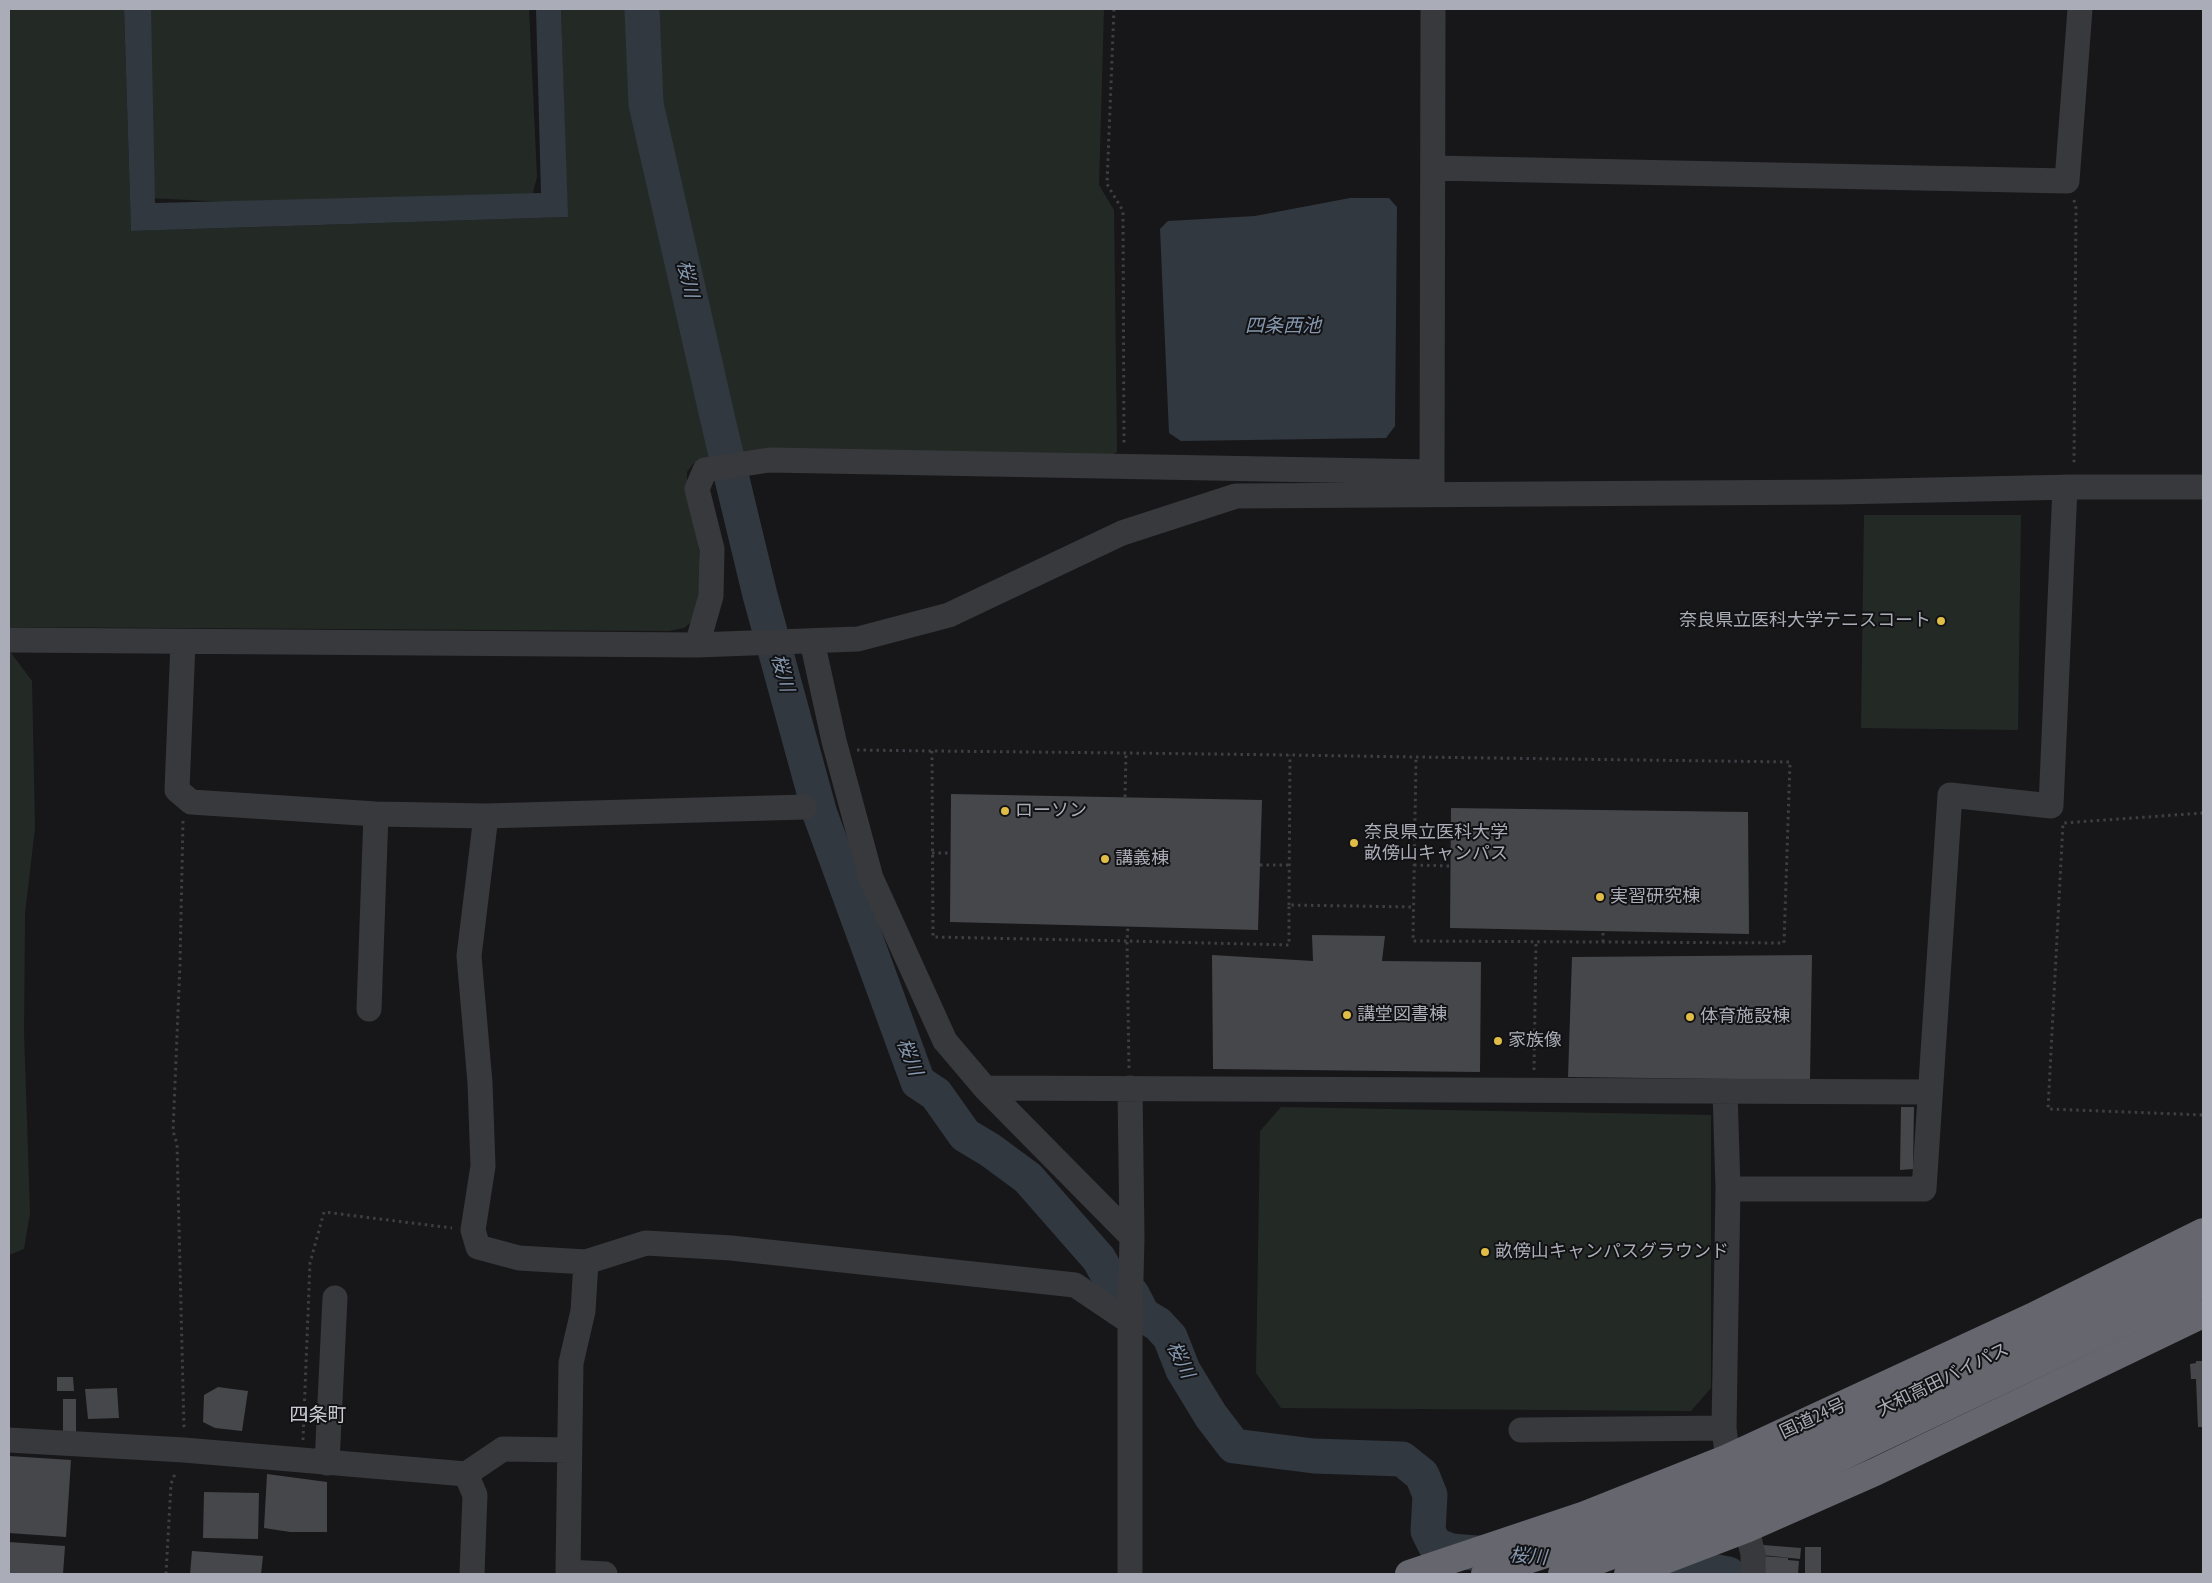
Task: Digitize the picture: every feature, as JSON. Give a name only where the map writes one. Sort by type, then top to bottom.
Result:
[{"type":"highway","name":"国道24号","points":[[1409,1574],[1585,1515],[1728,1458],[2032,1317],[2203,1232]]},
{"type":"highway","name":"大和高田バイパス","points":[[1485,1574],[1561,1549],[1710,1491],[2203,1256]]},
{"type":"highway","name":"大和高田バイパス","points":[[1562,1574],[1718,1515],[2203,1284]]},
{"type":"highway","points":[[1628,1574],[1746,1529],[1875,1472],[2203,1314]]},
{"type":"street","points":[[1432,483],[1433,9]]},
{"type":"street","points":[[1433,168],[2067,181],[2080,9]]},
{"type":"street","points":[[697,645],[711,596],[712,549],[697,488],[705,470],[769,460],[1124,468],[1432,483],[1828,492],[2203,486]]},
{"type":"street","points":[[9,640],[697,645],[858,639],[948,616],[1122,533],[1236,496],[1432,483]]},
{"type":"street","points":[[1728,1189],[1924,1189],[1950,795],[2051,806],[2069,487]]},
{"type":"street","points":[[183,642],[177,790],[191,802],[376,814],[486,816],[805,807]]},
{"type":"street","points":[[812,642],[836,749],[871,878],[945,1041],[985,1088],[1132,1237]]},
{"type":"street","points":[[369,1009],[376,814]]},
{"type":"street","points":[[486,816],[469,956],[480,1083],[483,1166],[473,1230],[478,1247],[519,1258],[586,1262],[646,1243],[731,1248],[1075,1285],[1130,1322]]},
{"type":"street","points":[[985,1088],[1930,1092]]},
{"type":"street","points":[[1130,1088],[1132,1237],[1130,1574]]},
{"type":"street","points":[[1725,1091],[1728,1189],[1724,1428],[1728,1458],[1753,1554],[1753,1574]]},
{"type":"street","points":[[586,1262],[583,1311],[571,1364],[568,1572],[605,1574]]},
{"type":"street","points":[[327,1463],[335,1298]]},
{"type":"street","points":[[1521,1430],[1724,1428]]},
{"type":"street","points":[[9,1440],[184,1450],[466,1474],[503,1449],[569,1450]]},
{"type":"street","points":[[466,1474],[475,1495],[472,1574]]},
{"type":"path","points":[[1114,9],[1107,184],[1123,211],[1124,468]]},
{"type":"path","points":[[2067,181],[2076,208],[2069,487]]},
{"type":"path","points":[[836,749],[1790,762],[1784,943],[1413,941],[1416,757]]},
{"type":"path","points":[[932,751],[932,937],[1289,946],[1290,755]]},
{"type":"path","points":[[1125,797],[1126,753]]},
{"type":"path","points":[[166,1574],[171,1484],[184,1450],[177,1144],[173,1131],[180,964],[183,796]]},
{"type":"path","points":[[2203,814],[2063,823],[2048,1109],[2203,1115]]},
{"type":"path","points":[[932,853],[950,853]]},
{"type":"path","points":[[1260,865],[1289,864]]},
{"type":"path","points":[[1414,865],[1451,866]]},
{"type":"path","points":[[1289,906],[1414,907]]},
{"type":"path","points":[[1128,926],[1126,941],[1130,1088]]},
{"type":"path","points":[[1603,931],[1603,942]]},
{"type":"path","points":[[1533,1090],[1536,942]]},
{"type":"shaded area","points":[[9,9],[124,9],[131,231],[567,217],[561,9],[1104,9],[1099,185],[1114,210],[1117,452],[1106,458],[703,460],[693,464],[687,472],[687,493],[698,541],[701,577],[699,604],[695,619],[684,628],[669,631],[9,627]]},
{"type":"shaded area","points":[[148,9],[529,9],[537,177],[532,196],[229,202],[149,198]]},
{"type":"shaded area","name":"奈良県立医科大学テニスコート","points":[[1864,515],[2021,515],[2018,730],[1861,728]]},
{"type":"shaded area","points":[[9,650],[32,681],[35,828],[25,913],[24,1032],[30,1213],[24,1249],[9,1255]]},
{"type":"shaded area","name":"畝傍山キャンパスグラウンド","points":[[1281,1107],[1711,1115],[1711,1388],[1691,1411],[1281,1408],[1256,1373],[1260,1131]]},
{"type":"water","points":[[124,9],[151,9],[155,203],[541,193],[536,9],[561,9],[568,217],[131,231]]},
{"type":"water","name":"四条西池","points":[[1350,198],[1389,198],[1397,207],[1395,426],[1386,438],[1181,441],[1169,433],[1160,229],[1168,221],[1255,216]]},
{"type":"building","name":"講義棟","points":[[951,794],[1262,800],[1258,930],[950,922]]},
{"type":"building","name":"実習研究棟","points":[[1451,808],[1748,812],[1749,934],[1450,928]]},
{"type":"building","name":"講堂図書棟","points":[[1312,935],[1385,936],[1382,961],[1481,962],[1480,1072],[1213,1069],[1212,955],[1313,961]]},
{"type":"building","name":"体育施設棟","points":[[1812,955],[1810,1080],[1568,1077],[1572,957]]},
{"type":"building","points":[[1901,1107],[1914,1107],[1913,1169],[1900,1170]]},
{"type":"building","points":[[2196,1361],[2203,1361],[2203,1427],[2198,1427],[2196,1379],[2191,1379],[2190,1364],[2196,1363]]},
{"type":"building","points":[[57,1377],[73,1377],[74,1391],[57,1391]]},
{"type":"building","points":[[218,1387],[248,1391],[242,1431],[215,1428],[203,1422],[204,1395]]},
{"type":"building","points":[[117,1388],[119,1418],[88,1419],[85,1389]]},
{"type":"building","points":[[63,1399],[76,1399],[76,1433],[63,1433]]},
{"type":"building","points":[[9,1456],[71,1460],[66,1537],[9,1533]]},
{"type":"building","points":[[267,1474],[327,1482],[327,1532],[290,1532],[264,1528]]},
{"type":"building","points":[[204,1492],[259,1493],[258,1539],[203,1538]]},
{"type":"building","points":[[9,1542],[65,1546],[63,1574],[9,1574]]},
{"type":"building","points":[[1763,1545],[1801,1548],[1800,1559],[1762,1555]]},
{"type":"building","points":[[1805,1547],[1821,1547],[1821,1574],[1805,1574]]},
{"type":"building","points":[[192,1551],[263,1556],[261,1574],[190,1574]]},
{"type":"building","points":[[1762,1556],[1799,1561],[1798,1574],[1762,1574]]},
{"type":"waterway","name":"桜川","points":[[642,9],[646,104],[760,595],[820,814],[918,1082],[936,1094],[965,1135],[990,1150],[1028,1178],[1099,1259],[1119,1295],[1132,1294],[1143,1315],[1158,1324],[1170,1337],[1183,1370],[1211,1416],[1234,1446],[1314,1456],[1402,1459],[1422,1475],[1430,1495],[1428,1531],[1435,1545],[1451,1551],[1489,1554]]},
{"type":"waterway","name":"桜川","points":[[1636,1564],[1701,1569],[1728,1574]]},
{"type":"place","name":"奈良県立医科大学テニスコート","points":[[1941,621]]},
{"type":"place","name":"ローソン","points":[[1005,811]]},
{"type":"place","name":"奈良県立医科大学 畝傍山キャンパス","points":[[1354,843]]},
{"type":"place","name":"講義棟","points":[[1105,859]]},
{"type":"place","name":"実習研究棟","points":[[1600,897]]},
{"type":"place","name":"講堂図書棟","points":[[1347,1015]]},
{"type":"place","name":"体育施設棟","points":[[1690,1017]]},
{"type":"place","name":"家族像","points":[[1498,1041]]},
{"type":"place","name":"畝傍山キャンパスグラウンド","points":[[1485,1252]]},
{"type":"district","name":"四条町","points":[[318,1416]]}]
